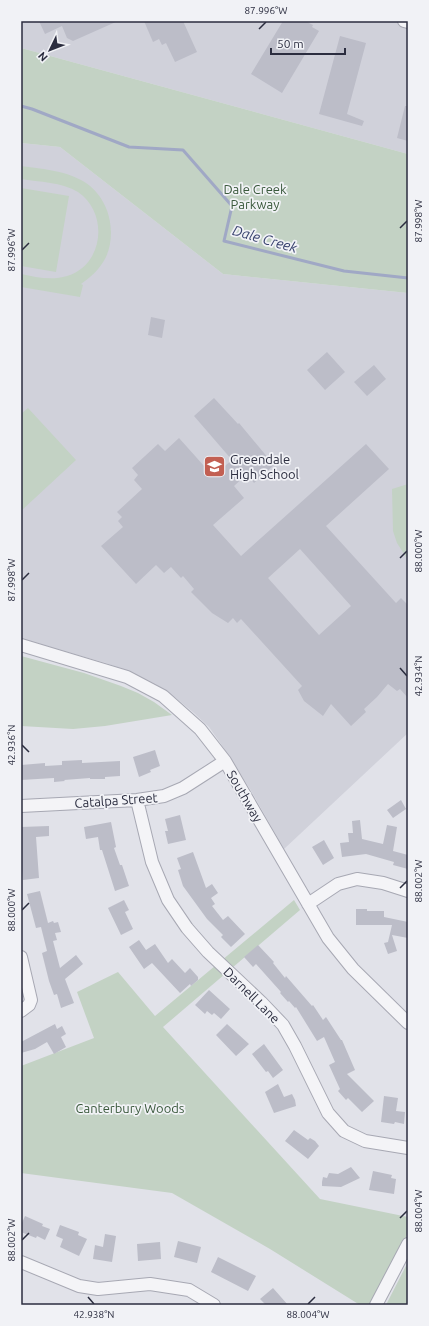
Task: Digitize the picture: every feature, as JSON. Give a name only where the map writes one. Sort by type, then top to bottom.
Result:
[{"type":"street","points":[[404,21],[408,22]]},
{"type":"street","name":"Southway","points":[[21,645],[127,677],[163,696],[200,729],[225,762],[328,938],[353,969],[408,1022]]},
{"type":"street","name":"Catalpa Street","points":[[21,806],[137,800],[164,796],[183,788],[225,762]]},
{"type":"street","name":"Darnell Lane","points":[[137,800],[152,862],[168,900],[187,928],[208,952],[261,1002],[282,1025],[295,1046],[328,1113],[344,1131],[365,1141],[408,1148]]},
{"type":"street","points":[[308,904],[338,884],[357,879],[383,882],[408,891]]},
{"type":"street","points":[[21,957],[31,1000],[29,1005],[21,1011]]},
{"type":"street","points":[[376,1305],[408,1244]]},
{"type":"street","points":[[21,1262],[79,1286],[98,1289],[150,1284],[189,1290],[214,1305]]},
{"type":"shaded area","points":[[21,21],[408,21],[408,154],[21,48]]},
{"type":"shaded area","name":"Greendale High School","points":[[21,143],[60,147],[223,274],[408,293],[408,733],[284,849],[250,789],[209,727],[177,699],[157,685],[130,672],[106,663],[21,639]]},
{"type":"green space","name":"Dale Creek Parkway","points":[[21,48],[408,154],[408,293],[223,274],[60,147],[21,143]]},
{"type":"green space","points":[[21,166],[52,170],[81,180],[98,194],[104,203],[110,224],[111,236],[109,247],[106,257],[98,269],[92,276],[81,284],[83,285],[80,297],[21,287],[21,274],[44,278],[55,278],[67,276],[79,270],[89,261],[95,250],[98,238],[98,225],[95,212],[88,201],[78,192],[65,186],[21,179]]},
{"type":"green space","points":[[21,188],[69,196],[56,272],[21,266]]},
{"type":"green space","points":[[28,408],[76,460],[21,511],[21,414]]},
{"type":"green space","points":[[408,484],[408,556],[406,557],[397,543],[393,531],[392,489]]},
{"type":"green space","points":[[21,656],[84,673],[121,686],[154,702],[172,715],[105,726],[73,729],[21,726]]},
{"type":"green space","name":"Canterbury Woods","points":[[294,900],[300,910],[163,1027],[320,1199],[408,1217],[408,1232],[406,1237],[369,1305],[360,1305],[270,1249],[172,1193],[21,1173],[21,1066],[94,1038],[77,992],[118,972],[155,1016]]},
{"type":"green space","points":[[408,1262],[408,1305],[386,1305],[388,1301]]},
{"type":"building","points":[[39,21],[118,21],[73,41],[67,38],[62,26],[45,34]]},
{"type":"building","points":[[144,21],[183,21],[197,52],[175,62],[166,43],[162,45],[159,39],[153,42]]},
{"type":"building","points":[[283,21],[305,21],[313,25],[312,27],[319,31],[282,93],[251,74]]},
{"type":"building","points":[[340,36],[366,43],[347,114],[364,121],[362,126],[319,114]]},
{"type":"building","points":[[405,106],[408,106],[408,141],[397,138]]},
{"type":"building","points":[[151,317],[165,320],[162,338],[148,335]]},
{"type":"building","points":[[327,352],[345,372],[325,390],[307,370]]},
{"type":"building","points":[[374,365],[386,379],[367,396],[354,382]]},
{"type":"building","points":[[214,398],[238,424],[239,423],[274,465],[254,483],[247,474],[234,486],[244,498],[213,525],[241,556],[366,444],[389,469],[326,526],[396,603],[401,598],[408,605],[408,698],[400,689],[397,691],[388,684],[364,709],[366,712],[351,726],[331,704],[323,716],[304,701],[298,690],[302,686],[241,619],[237,623],[233,618],[228,623],[212,613],[191,592],[194,589],[183,576],[181,578],[171,567],[164,573],[156,565],[136,584],[101,546],[123,527],[118,521],[122,517],[117,512],[142,489],[134,480],[138,475],[132,468],[158,444],[165,451],[179,438],[213,476],[232,460],[194,416]],"holes":[[[300,549],[351,606],[319,635],[268,578]]]},
{"type":"building","points":[[155,750],[160,766],[139,777],[133,757]]},
{"type":"building","points":[[82,760],[82,763],[120,761],[120,776],[105,777],[105,779],[90,778],[54,782],[54,778],[21,780],[21,765],[45,763],[45,766],[62,765],[62,761]]},
{"type":"building","points":[[401,800],[406,809],[393,818],[387,810]]},
{"type":"building","points":[[180,815],[186,840],[168,844],[165,831],[168,831],[165,819]]},
{"type":"building","points":[[360,820],[362,839],[383,844],[387,825],[397,827],[393,851],[408,855],[408,869],[393,865],[394,862],[366,854],[342,857],[340,843],[349,842],[348,833],[353,833],[352,821]]},
{"type":"building","points":[[111,822],[116,847],[114,848],[129,886],[115,891],[102,850],[100,850],[98,837],[86,839],[84,827]]},
{"type":"building","points":[[49,826],[49,836],[36,837],[39,878],[23,880],[21,827]]},
{"type":"building","points":[[324,840],[334,858],[323,865],[312,847]]},
{"type":"building","points":[[193,852],[206,888],[212,884],[218,893],[211,898],[215,904],[212,906],[223,920],[228,916],[245,934],[231,947],[221,937],[223,935],[207,919],[183,886],[178,870],[181,869],[177,858]]},
{"type":"building","points":[[40,891],[48,923],[53,921],[54,923],[58,922],[61,932],[55,933],[57,940],[53,941],[60,968],[76,955],[83,964],[65,979],[74,1003],[61,1008],[57,994],[54,995],[49,981],[42,953],[47,951],[41,927],[36,928],[27,894]]},
{"type":"building","points":[[124,900],[129,910],[125,912],[133,929],[121,935],[108,908]]},
{"type":"building","points":[[356,909],[367,909],[367,911],[384,911],[384,917],[408,922],[408,938],[392,935],[397,951],[388,954],[384,943],[388,942],[392,925],[356,925]]},
{"type":"building","points":[[139,940],[146,950],[155,944],[168,963],[172,959],[185,973],[190,968],[198,977],[198,980],[191,986],[190,984],[180,993],[152,963],[144,969],[129,947]]},
{"type":"building","points":[[258,945],[274,962],[273,963],[285,978],[286,976],[312,1006],[313,1005],[323,1020],[326,1017],[342,1040],[355,1070],[347,1074],[374,1101],[362,1112],[348,1098],[346,1100],[338,1091],[340,1089],[329,1065],[335,1062],[324,1037],[317,1041],[296,1007],[295,1008],[289,1001],[288,1002],[256,964],[253,967],[244,957]]},
{"type":"building","points":[[209,990],[230,1009],[221,1019],[214,1013],[212,1015],[207,1011],[205,1014],[195,1005]]},
{"type":"building","points":[[55,1024],[57,1029],[62,1026],[66,1034],[61,1037],[66,1047],[54,1054],[47,1042],[35,1049],[21,1053],[21,1042]]},
{"type":"building","points":[[227,1024],[249,1044],[236,1056],[216,1035]]},
{"type":"building","points":[[264,1044],[283,1070],[273,1078],[268,1071],[266,1072],[252,1054]]},
{"type":"building","points":[[278,1084],[284,1097],[292,1094],[296,1106],[274,1113],[265,1092]]},
{"type":"building","points":[[384,1096],[398,1098],[396,1111],[405,1112],[404,1124],[395,1122],[394,1124],[381,1122]]},
{"type":"building","points":[[294,1130],[308,1140],[310,1138],[315,1141],[319,1146],[308,1159],[285,1141]]},
{"type":"building","points":[[351,1167],[360,1178],[341,1187],[322,1186],[323,1177],[327,1178],[329,1173],[338,1174]]},
{"type":"building","points":[[373,1171],[392,1175],[391,1178],[396,1179],[394,1194],[369,1190]]},
{"type":"building","points":[[25,1216],[43,1224],[42,1226],[50,1229],[45,1240],[37,1236],[36,1238],[21,1232],[21,1225]]},
{"type":"building","points":[[60,1225],[79,1232],[78,1235],[87,1239],[79,1256],[60,1247],[63,1239],[56,1236]]},
{"type":"building","points":[[105,1234],[116,1236],[112,1262],[93,1259],[95,1245],[103,1247]]},
{"type":"building","points":[[178,1241],[201,1247],[197,1263],[174,1257]]},
{"type":"building","points":[[160,1242],[161,1259],[138,1261],[137,1244]]},
{"type":"building","points":[[218,1257],[256,1276],[248,1291],[211,1272]]},
{"type":"building","points":[[273,1288],[288,1305],[266,1305],[260,1299]]},
{"type":"waterway","name":"Dale Creek","points":[[21,106],[129,147],[183,150],[232,206],[224,241],[344,271],[408,278]]},
{"type":"place","name":"Greendale High School","points":[[214,466]]}]
